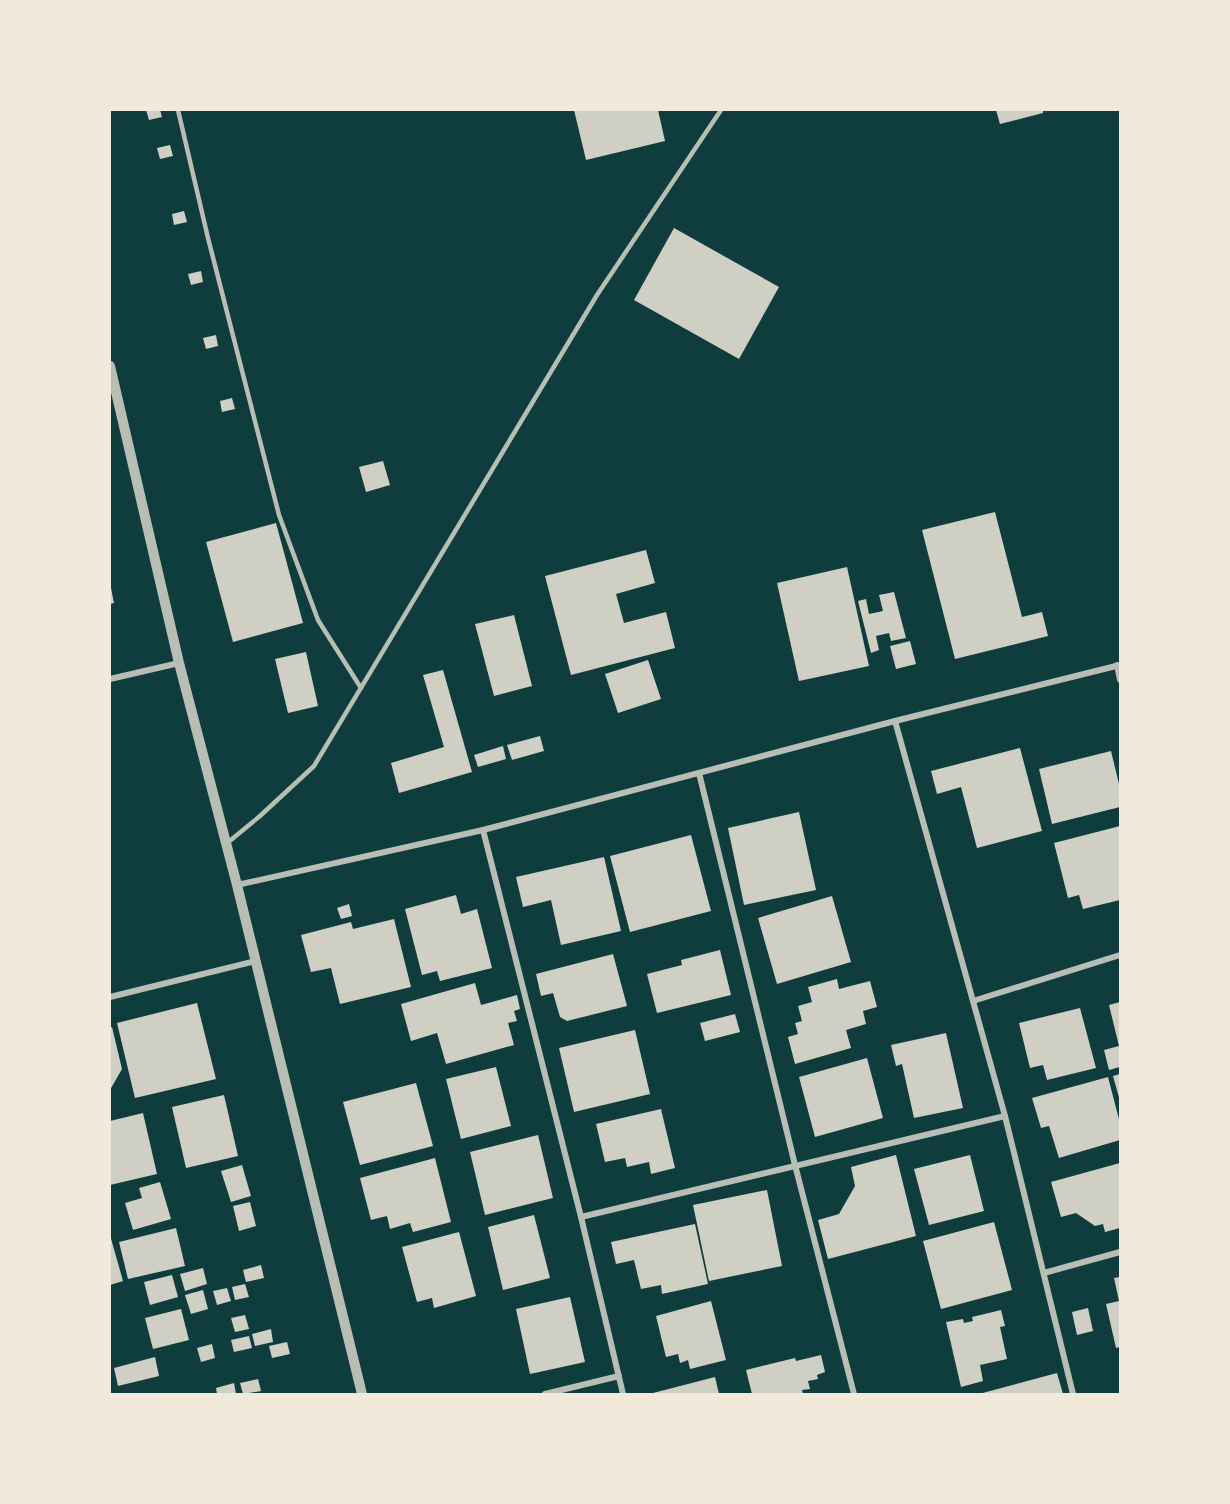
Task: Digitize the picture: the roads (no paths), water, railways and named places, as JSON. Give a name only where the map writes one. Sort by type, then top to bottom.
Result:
[{"type":"street","points":[[110,366],[179,663],[237,885],[362,1395]]},
{"type":"street","points":[[110,679],[179,663]]},
{"type":"street","points":[[237,885],[483,830],[895,721],[1119,665],[1120,680]]},
{"type":"street","points":[[895,721],[1005,1116],[1073,1395]]},
{"type":"street","points":[[699,773],[854,1395]]},
{"type":"street","points":[[483,830],[581,1217],[623,1395]]},
{"type":"street","points":[[973,1001],[1120,955]]},
{"type":"street","points":[[110,998],[256,961]]},
{"type":"street","points":[[581,1217],[1005,1116]]},
{"type":"street","points":[[1044,1273],[1120,1252]]},
{"type":"street","points":[[544,1395],[619,1376]]},
{"type":"lane","points":[[178,110],[208,238],[279,515],[318,620],[361,688]]},
{"type":"lane","points":[[226,844],[314,766],[597,295],[721,110]]}]
